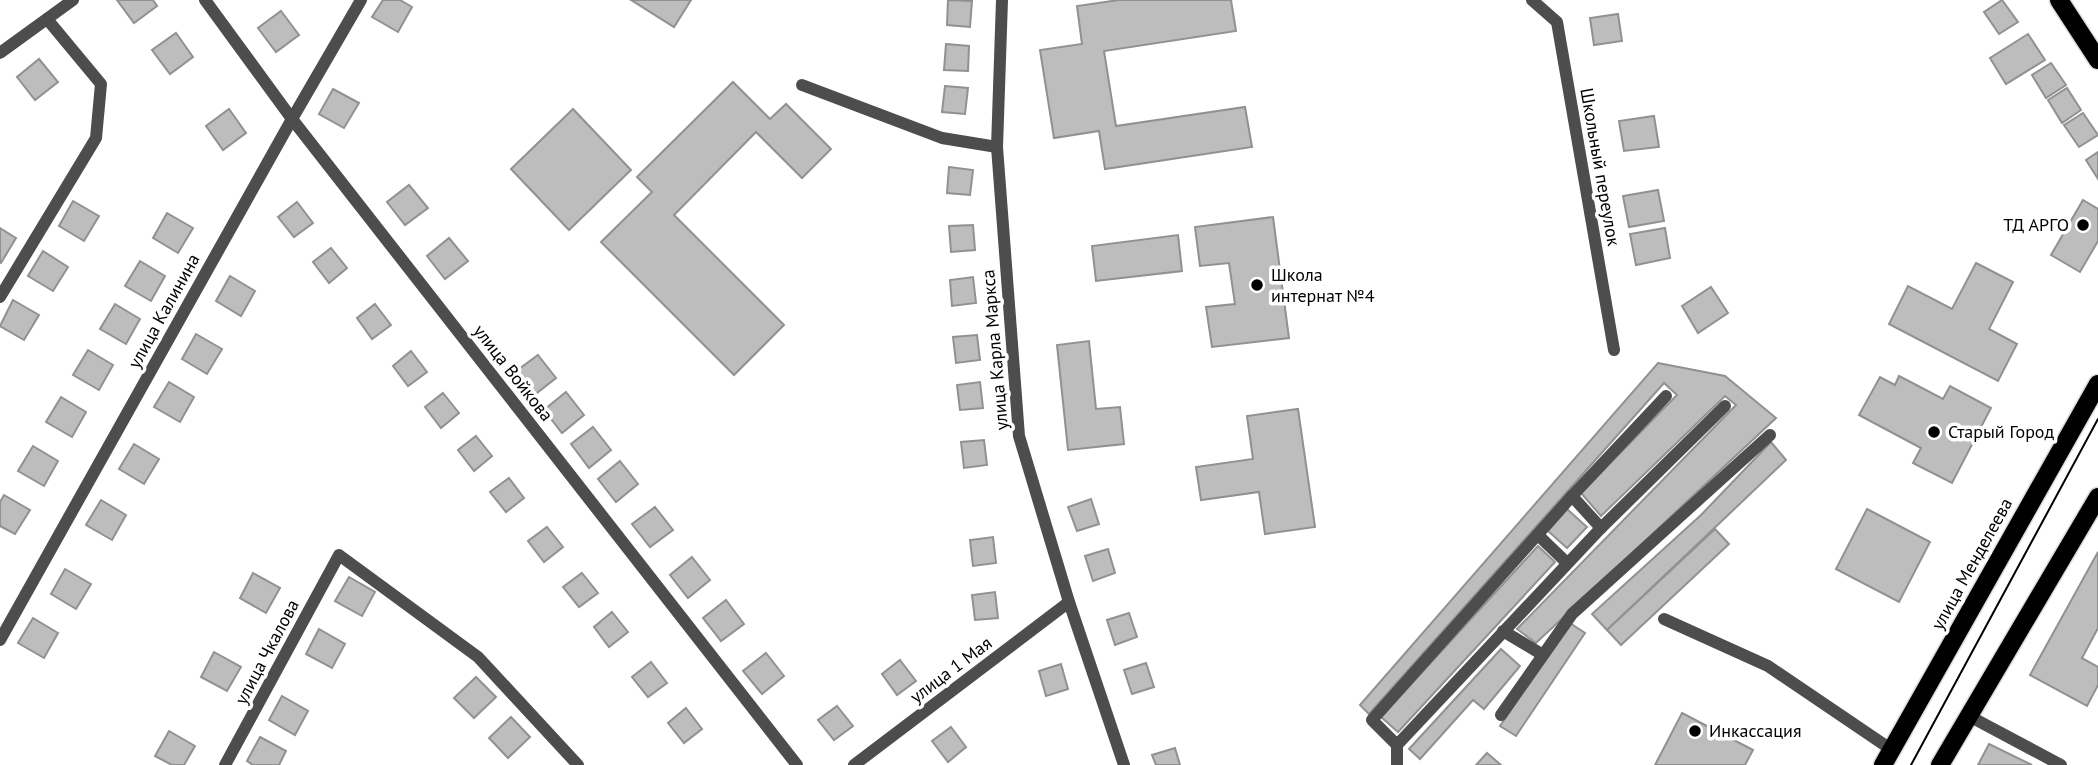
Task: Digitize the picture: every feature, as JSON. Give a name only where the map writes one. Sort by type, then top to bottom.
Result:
[{"type":"main road","points":[[2059,0],[2098,60]]},
{"type":"main road","name":"улица Менделеева","points":[[1888,757],[2098,384]]},
{"type":"main road","points":[[1940,765],[2098,497]]},
{"type":"street","points":[[1,50],[73,0]]},
{"type":"street","name":"улица Войкова","points":[[205,0],[292,119],[797,765]]},
{"type":"street","name":"улица Калинина","points":[[0,640],[292,119],[362,0]]},
{"type":"street","name":"улица Карла Маркса","points":[[1002,0],[997,147],[1019,436],[1069,602],[1124,765]]},
{"type":"street","name":"Школьный переулок","points":[[1532,0],[1557,22],[1614,350]]},
{"type":"street","points":[[0,297],[96,138],[101,84],[47,19]]},
{"type":"street","points":[[802,85],[942,138],[997,147]]},
{"type":"street","points":[[1397,745],[1372,720],[1665,396]]},
{"type":"street","points":[[1397,765],[1397,745],[1567,563],[1725,406]]},
{"type":"street","points":[[1501,715],[1572,614],[1770,435]]},
{"type":"street","points":[[1572,496],[1601,528]]},
{"type":"street","points":[[1538,535],[1567,563]]},
{"type":"street","name":"улица Чкалова","points":[[225,765],[339,555],[478,657],[578,765]]},
{"type":"street","name":"улица 1 Мая","points":[[854,765],[1069,602]]},
{"type":"street","points":[[1664,619],[1768,666],[1888,757]]},
{"type":"street","points":[[1503,631],[1543,655]]},
{"type":"street","points":[[1969,716],[2062,765]]},
{"type":"building","points":[[117,0],[153,0],[157,6],[134,23]]},
{"type":"building","points":[[383,0],[400,0],[412,7],[398,32],[372,17]]},
{"type":"building","points":[[631,0],[691,0],[674,27]]},
{"type":"building","points":[[948,0],[972,1],[970,27],[947,25]]},
{"type":"building","points":[[1119,0],[1231,0],[1236,31],[1104,51],[1116,126],[1245,107],[1252,147],[1105,169],[1099,131],[1054,138],[1040,50],[1082,44],[1077,6]]},
{"type":"building","points":[[2002,0],[2018,22],[1999,34],[1984,12]]},
{"type":"building","points":[[281,11],[299,35],[276,52],[258,28]]},
{"type":"building","points":[[1618,14],[1622,41],[1594,45],[1590,18]]},
{"type":"building","points":[[176,33],[193,57],[170,74],[152,50]]},
{"type":"building","points":[[2028,34],[2045,60],[2006,84],[1990,58]]},
{"type":"building","points":[[946,44],[969,46],[968,71],[944,70]]},
{"type":"building","points":[[39,59],[58,82],[35,100],[17,77]]},
{"type":"building","points":[[2051,63],[2066,85],[2046,98],[2032,75]]},
{"type":"building","points":[[733,82],[770,119],[786,104],[831,149],[802,178],[756,132],[674,215],[784,325],[734,375],[601,242],[652,192],[637,177]]},
{"type":"building","points":[[945,86],[968,88],[965,114],[942,112]]},
{"type":"building","points":[[2067,88],[2081,110],[2062,123],[2048,100]]},
{"type":"building","points":[[333,89],[359,103],[344,128],[319,114]]},
{"type":"building","points":[[229,109],[246,133],[223,150],[206,126]]},
{"type":"building","points":[[573,109],[631,170],[569,230],[511,169]]},
{"type":"building","points":[[2083,113],[2098,135],[2079,147],[2064,125]]},
{"type":"building","points":[[1654,116],[1659,147],[1624,151],[1619,121]]},
{"type":"building","points":[[2098,152],[2098,179],[2086,160]]},
{"type":"building","points":[[949,167],[973,170],[970,195],[947,193]]},
{"type":"building","points":[[409,185],[428,208],[405,225],[387,202]]},
{"type":"building","points":[[1658,190],[1664,221],[1629,227],[1623,196]]},
{"type":"building","name":"ТД АРГО","points":[[2083,200],[2098,209],[2098,241],[2080,272],[2051,255]]},
{"type":"building","points":[[73,201],[99,216],[84,241],[59,226]]},
{"type":"building","points":[[297,202],[313,223],[294,237],[278,217]]},
{"type":"building","points":[[167,213],[193,228],[178,253],[153,238]]},
{"type":"building","name":"Школа интернат №4","points":[[1273,217],[1289,338],[1212,347],[1206,307],[1235,304],[1229,263],[1200,266],[1195,227]]},
{"type":"building","points":[[973,225],[975,250],[951,252],[949,226]]},
{"type":"building","points":[[0,228],[16,238],[1,263],[0,262]]},
{"type":"building","points":[[1665,228],[1670,258],[1636,265],[1630,234]]},
{"type":"building","points":[[1178,235],[1182,271],[1096,281],[1092,246]]},
{"type":"building","points":[[449,238],[468,261],[445,279],[427,256]]},
{"type":"building","points":[[331,248],[347,268],[329,283],[313,262]]},
{"type":"building","points":[[43,251],[68,267],[53,291],[28,276]]},
{"type":"building","points":[[140,261],[165,276],[151,301],[125,286]]},
{"type":"building","points":[[1976,263],[2013,282],[1989,329],[2017,344],[1998,381],[1889,324],[1908,286],[1952,309]]},
{"type":"building","points":[[230,276],[255,291],[241,316],[216,301]]},
{"type":"building","points":[[973,277],[976,303],[952,306],[950,280]]},
{"type":"building","points":[[1711,287],[1728,313],[1698,333],[1682,306]]},
{"type":"building","points":[[13,300],[39,315],[24,340],[0,326]]},
{"type":"building","points":[[115,304],[140,319],[126,344],[100,329]]},
{"type":"building","points":[[375,304],[391,325],[372,339],[357,318]]},
{"type":"building","points":[[196,334],[222,349],[207,374],[182,359]]},
{"type":"building","points":[[977,335],[980,360],[956,363],[953,337]]},
{"type":"building","points":[[1089,341],[1096,409],[1120,407],[1124,444],[1068,450],[1057,345]]},
{"type":"building","points":[[88,350],[113,365],[99,390],[73,375]]},
{"type":"building","points":[[411,351],[427,372],[408,386],[393,366]]},
{"type":"building","points":[[538,355],[556,378],[533,396],[515,372]]},
{"type":"building","points":[[1658,363],[1725,376],[1776,418],[1536,643],[1517,629],[1736,405],[1725,396],[1601,516],[1581,493],[1677,395],[1664,383],[1369,714],[1360,705]]},
{"type":"building","name":"Старый Город","points":[[1899,376],[1943,399],[1950,386],[1991,408],[1952,483],[1913,463],[1921,448],[1859,415],[1880,377],[1895,385]]},
{"type":"building","points":[[169,382],[194,397],[180,422],[154,407]]},
{"type":"building","points":[[980,382],[983,408],[960,410],[957,385]]},
{"type":"building","points":[[566,392],[584,415],[562,433],[544,410]]},
{"type":"building","points":[[443,393],[459,413],[441,428],[425,407]]},
{"type":"building","points":[[61,397],[86,412],[72,437],[46,422]]},
{"type":"building","points":[[1298,409],[1315,527],[1265,534],[1259,492],[1201,500],[1196,467],[1253,459],[1247,416]]},
{"type":"building","points":[[593,427],[611,450],[589,468],[571,444]]},
{"type":"building","points":[[476,436],[492,456],[474,471],[458,450]]},
{"type":"building","points":[[984,440],[987,465],[964,468],[961,442]]},
{"type":"building","points":[[1771,442],[1786,460],[1607,630],[1592,614],[1701,515]]},
{"type":"building","points":[[134,444],[159,459],[144,484],[119,469]]},
{"type":"building","points":[[33,446],[58,461],[44,486],[18,471]]},
{"type":"building","points":[[620,461],[638,484],[616,502],[598,479]]},
{"type":"building","points":[[509,478],[524,498],[506,512],[490,492]]},
{"type":"building","points":[[4,495],[30,510],[15,534],[0,526],[0,502]]},
{"type":"building","points":[[1091,499],[1099,524],[1077,531],[1068,507]]},
{"type":"building","points":[[101,500],[126,515],[112,540],[86,525]]},
{"type":"building","points":[[655,507],[673,530],[650,547],[632,524]]},
{"type":"building","points":[[1567,509],[1587,527],[1567,548],[1548,531]]},
{"type":"building","points":[[1867,509],[1930,542],[1899,602],[1836,569]]},
{"type":"building","points":[[547,527],[563,547],[544,562],[528,541]]},
{"type":"building","points":[[1715,529],[1729,544],[1621,645],[1607,630]]},
{"type":"building","points":[[993,537],[996,563],[973,566],[970,540]]},
{"type":"building","points":[[1538,546],[1555,562],[1398,732],[1381,717]]},
{"type":"building","points":[[1108,549],[1115,573],[1093,581],[1085,556]]},
{"type":"building","points":[[2098,552],[2098,628],[2082,658],[2098,667],[2098,685],[2087,706],[2030,675]]},
{"type":"building","points":[[692,557],[710,580],[688,598],[670,575]]},
{"type":"building","points":[[65,569],[91,584],[76,609],[51,594]]},
{"type":"building","points":[[253,573],[280,588],[266,613],[240,598]]},
{"type":"building","points":[[582,573],[598,593],[579,607],[563,587]]},
{"type":"building","points":[[349,577],[375,592],[362,616],[335,601]]},
{"type":"building","points":[[995,592],[998,618],[975,620],[972,595]]},
{"type":"building","points":[[726,600],[744,624],[721,641],[703,618]]},
{"type":"building","points":[[612,612],[628,632],[609,647],[594,627]]},
{"type":"building","points":[[1129,613],[1137,637],[1115,645],[1107,620]]},
{"type":"building","points":[[33,618],[58,633],[44,658],[18,643]]},
{"type":"building","points":[[1570,623],[1585,633],[1516,736],[1500,726]]},
{"type":"building","points":[[319,629],[345,644],[332,668],[306,654]]},
{"type":"building","points":[[1501,649],[1520,666],[1484,709],[1473,700],[1420,759],[1409,749]]},
{"type":"building","points":[[214,652],[241,667],[227,691],[201,677]]},
{"type":"building","points":[[766,653],[784,676],[762,694],[743,671]]},
{"type":"building","points":[[900,660],[916,681],[897,695],[882,674]]},
{"type":"building","points":[[651,662],[667,683],[648,697],[632,677]]},
{"type":"building","points":[[1146,663],[1154,687],[1132,694],[1124,670]]},
{"type":"building","points":[[1061,664],[1068,689],[1046,696],[1039,671]]},
{"type":"building","points":[[476,677],[496,697],[474,718],[454,698]]},
{"type":"building","points":[[282,696],[308,711],[295,735],[269,720]]},
{"type":"building","points":[[837,706],[853,726],[834,740],[818,720]]},
{"type":"building","points":[[686,708],[702,729],[684,743],[668,723]]},
{"type":"building","name":"Инкассация","points":[[1682,713],[1753,750],[1745,765],[1655,765]]},
{"type":"building","points":[[511,717],[530,737],[508,758],[489,738]]},
{"type":"building","points":[[951,727],[966,747],[948,762],[932,741]]},
{"type":"building","points":[[169,731],[195,746],[184,765],[172,765],[155,756]]},
{"type":"building","points":[[260,737],[286,751],[279,765],[253,765],[247,761]]},
{"type":"building","points":[[1989,744],[2032,765],[1978,765]]},
{"type":"building","points":[[1175,748],[1180,765],[1156,765],[1152,755]]},
{"type":"building","points":[[1487,753],[1501,765],[1476,765]]},
{"type":"tram line","points":[[1911,765],[2098,419]]},
{"type":"place","name":"ТД АРГО","points":[[2083,225]]},
{"type":"place","name":"Школа интернат №4","points":[[1257,285]]},
{"type":"place","name":"Старый Город","points":[[1934,432]]},
{"type":"place","name":"Инкассация","points":[[1695,731]]}]
